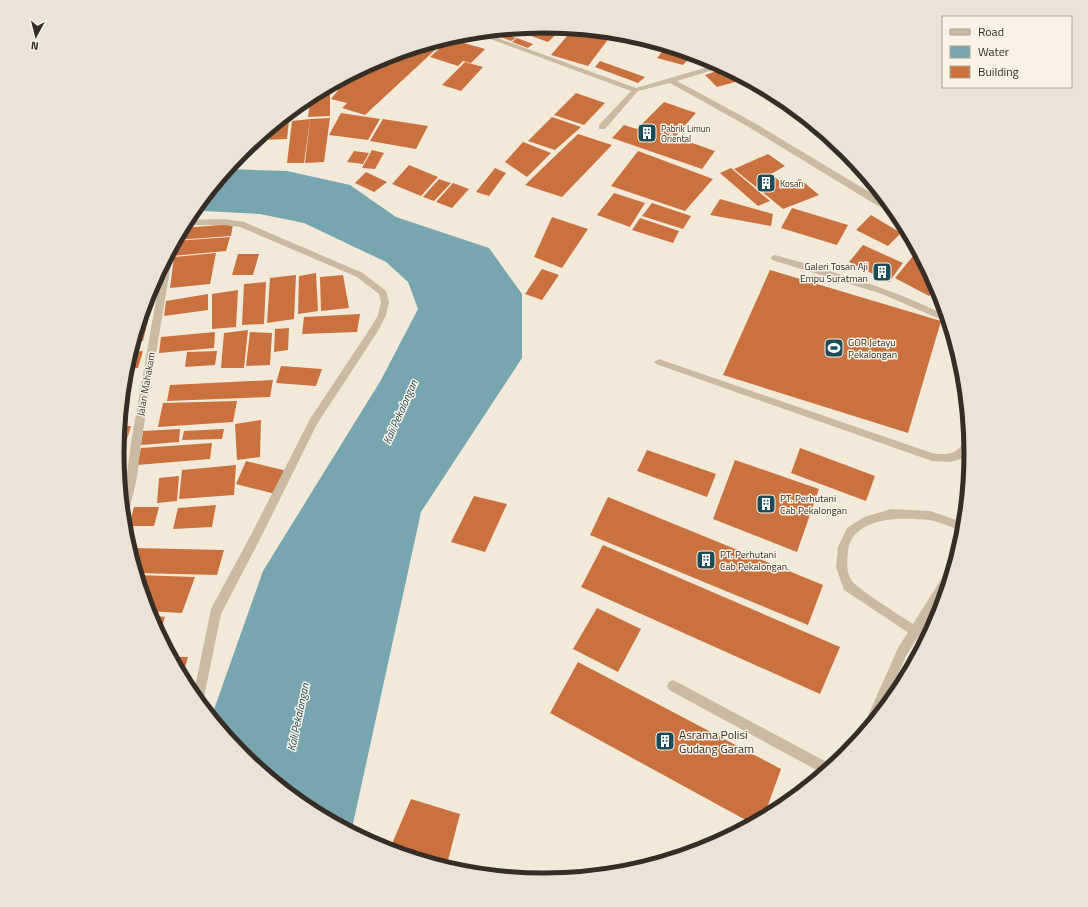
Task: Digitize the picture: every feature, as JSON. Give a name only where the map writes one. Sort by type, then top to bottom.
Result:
[{"type":"street","points":[[488,37],[636,90]]},
{"type":"street","points":[[602,127],[636,90],[713,68]]},
{"type":"street","points":[[671,81],[750,124],[883,205]]},
{"type":"street","points":[[192,223],[224,222],[241,224],[360,275],[383,293],[385,302],[382,315],[375,329],[312,422],[257,534],[215,613],[199,694]]},
{"type":"street","points":[[775,258],[841,277],[926,308],[941,316]]},
{"type":"street","name":"Jalan Mahakam","points":[[126,502],[132,478],[136,443],[167,268]]},
{"type":"street","points":[[154,297],[162,297]]},
{"type":"street","points":[[659,362],[932,457],[951,458],[962,454],[964,451]]},
{"type":"street","points":[[124,477],[132,478]]},
{"type":"street","points":[[915,632],[848,586],[841,567],[843,547],[851,531],[868,520],[891,514],[930,516],[958,526]]},
{"type":"street","points":[[875,712],[902,652],[943,586]]},
{"type":"street","points":[[673,686],[824,767]]},
{"type":"water","name":"Kali Pekalongan","points":[[234,169],[287,171],[350,185],[396,217],[489,248],[522,294],[522,358],[421,512],[352,828],[310,803],[267,770],[228,731],[213,713],[263,571],[381,380],[418,309],[408,282],[386,262],[304,223],[260,214],[200,211]]},
{"type":"building","points":[[534,33],[557,33],[548,42],[531,36]]},
{"type":"building","points":[[569,34],[609,38],[588,66],[551,55]]},
{"type":"building","points":[[508,35],[516,38],[511,41],[498,36]]},
{"type":"building","points":[[517,38],[533,44],[528,48],[512,42]]},
{"type":"building","points":[[459,42],[485,49],[471,63],[463,61],[458,66],[430,57],[443,45]]},
{"type":"building","points":[[439,46],[365,115],[342,108],[347,103],[331,99],[343,84],[358,76],[409,55]]},
{"type":"building","points":[[663,50],[689,59],[683,65],[657,58]]},
{"type":"building","points":[[600,61],[645,77],[638,83],[595,67]]},
{"type":"building","points":[[465,62],[483,67],[461,91],[442,85]]},
{"type":"building","points":[[718,71],[739,81],[717,87],[705,75]]},
{"type":"building","points":[[330,92],[330,116],[308,117],[310,104]]},
{"type":"building","points":[[576,93],[605,103],[584,125],[554,115]]},
{"type":"building","name":"Pabrik Limun Oriental","points":[[664,102],[696,113],[675,137],[715,151],[702,169],[612,138],[624,125],[637,129]]},
{"type":"building","points":[[341,113],[380,119],[368,140],[329,135]]},
{"type":"building","points":[[552,117],[581,127],[555,150],[528,141]]},
{"type":"building","points":[[330,118],[324,162],[305,163],[310,119]]},
{"type":"building","points":[[310,119],[304,163],[287,163],[292,121]]},
{"type":"building","points":[[383,119],[428,126],[416,149],[370,141]]},
{"type":"building","points":[[288,120],[287,139],[264,140],[267,137]]},
{"type":"building","points":[[578,134],[612,145],[562,197],[525,185]]},
{"type":"building","points":[[523,142],[551,153],[527,177],[505,162]]},
{"type":"building","points":[[372,150],[384,153],[375,169],[362,168]]},
{"type":"building","points":[[354,151],[369,153],[363,164],[347,162]]},
{"type":"building","points":[[638,151],[713,179],[685,211],[611,186]]},
{"type":"building","name":"Kosan","points":[[768,154],[785,166],[771,174],[786,186],[800,179],[819,195],[783,209],[734,169]]},
{"type":"building","points":[[409,165],[438,177],[421,196],[392,184]]},
{"type":"building","points":[[495,168],[506,173],[489,196],[476,192]]},
{"type":"building","points":[[731,168],[770,201],[758,206],[720,173]]},
{"type":"building","points":[[366,172],[387,182],[374,192],[355,183]]},
{"type":"building","points":[[439,179],[451,183],[434,201],[423,197]]},
{"type":"building","points":[[453,183],[469,189],[452,208],[436,202]]},
{"type":"building","points":[[614,193],[645,203],[630,227],[597,215]]},
{"type":"building","points":[[720,199],[773,214],[771,226],[710,215]]},
{"type":"building","points":[[652,203],[691,216],[683,229],[642,216]]},
{"type":"building","points":[[792,208],[848,225],[837,245],[781,228]]},
{"type":"building","points":[[871,215],[901,233],[888,246],[856,230]]},
{"type":"building","points":[[552,217],[588,229],[562,268],[534,257]]},
{"type":"building","points":[[640,218],[679,231],[673,243],[632,230]]},
{"type":"building","points":[[233,224],[231,236],[182,240],[189,227]]},
{"type":"building","points":[[230,237],[226,251],[173,256],[182,241]]},
{"type":"building","name":"Galeri Tosan Aji Empu Suratman","points":[[863,245],[903,263],[889,282],[849,262]]},
{"type":"building","points":[[216,253],[210,284],[170,288],[174,257]]},
{"type":"building","points":[[238,254],[259,254],[253,275],[232,275]]},
{"type":"building","points":[[914,255],[932,293],[929,296],[895,278]]},
{"type":"building","points":[[542,269],[559,275],[542,300],[525,294]]},
{"type":"building","name":"GOR Jetayu Pekalongan","points":[[770,270],[941,321],[908,433],[723,375]]},
{"type":"building","points":[[316,273],[318,311],[298,314],[299,276]]},
{"type":"building","points":[[296,275],[294,319],[267,323],[270,278]]},
{"type":"building","points":[[343,275],[349,308],[321,311],[320,277]]},
{"type":"building","points":[[266,282],[264,324],[242,325],[244,284]]},
{"type":"building","points":[[238,290],[236,327],[212,329],[212,294]]},
{"type":"building","points":[[208,294],[208,310],[164,316],[166,301]]},
{"type":"building","points":[[153,301],[143,341],[139,341],[146,318]]},
{"type":"building","points":[[360,314],[357,332],[302,334],[304,317]]},
{"type":"building","points":[[289,328],[288,350],[274,352],[275,329]]},
{"type":"building","points":[[248,330],[244,368],[221,368],[224,333]]},
{"type":"building","points":[[215,332],[214,348],[159,353],[161,337]]},
{"type":"building","points":[[250,332],[272,333],[270,365],[246,366]]},
{"type":"building","points":[[143,351],[138,368],[133,368],[136,352]]},
{"type":"building","points":[[217,351],[215,365],[185,367],[187,352]]},
{"type":"building","points":[[281,366],[322,369],[316,386],[276,383]]},
{"type":"building","points":[[273,380],[270,397],[167,401],[170,385]]},
{"type":"building","points":[[237,401],[233,422],[158,427],[163,403]]},
{"type":"building","points":[[261,420],[260,457],[237,460],[235,424]]},
{"type":"building","points":[[124,426],[131,426],[125,446]]},
{"type":"building","points":[[180,429],[179,442],[141,445],[143,431]]},
{"type":"building","points":[[224,429],[222,439],[182,440],[184,431]]},
{"type":"building","points":[[212,443],[210,459],[137,465],[141,448]]},
{"type":"building","points":[[800,448],[875,476],[866,501],[791,473]]},
{"type":"building","points":[[647,450],[716,474],[707,497],[637,471]]},
{"type":"building","name":"PT. Perhutani Cab Pekalongan","points":[[735,460],[819,489],[797,552],[713,519]]},
{"type":"building","points":[[246,461],[287,471],[275,494],[236,484]]},
{"type":"building","points":[[236,465],[234,495],[179,499],[182,470]]},
{"type":"building","points":[[179,476],[177,501],[157,503],[159,478]]},
{"type":"building","points":[[474,496],[507,504],[485,552],[451,542]]},
{"type":"building","name":"PT. Perhutani Cab Pekalongan.","points":[[608,497],[823,585],[808,625],[590,535]]},
{"type":"building","points":[[216,505],[212,527],[173,529],[178,508]]},
{"type":"building","points":[[134,507],[159,507],[154,526],[130,526]]},
{"type":"building","points":[[603,545],[840,647],[820,694],[581,587]]},
{"type":"building","points":[[135,548],[224,550],[217,575],[141,573]]},
{"type":"building","points":[[142,575],[195,577],[182,613],[155,611]]},
{"type":"building","points":[[597,608],[641,629],[618,672],[573,649]]},
{"type":"building","points":[[157,616],[165,617],[162,627]]},
{"type":"building","points":[[176,657],[188,657],[184,671]]},
{"type":"building","name":"Asrama Polisi Gudang Garam","points":[[578,662],[781,769],[766,810],[748,821],[550,713]]},
{"type":"building","points":[[411,799],[460,814],[447,863],[409,852],[391,845]]},
{"type":"place","name":"Pabrik Limun Oriental","points":[[647,133]]},
{"type":"place","name":"Kosan","points":[[766,183]]},
{"type":"place","name":"Galeri Tosan Aji Empu Suratman","points":[[882,272]]},
{"type":"place","name":"GOR Jetayu Pekalongan","points":[[834,348]]},
{"type":"place","name":"PT. Perhutani Cab Pekalongan","points":[[766,504]]},
{"type":"place","name":"PT. Perhutani Cab Pekalongan.","points":[[706,560]]},
{"type":"place","name":"Asrama Polisi Gudang Garam","points":[[665,741]]}]
